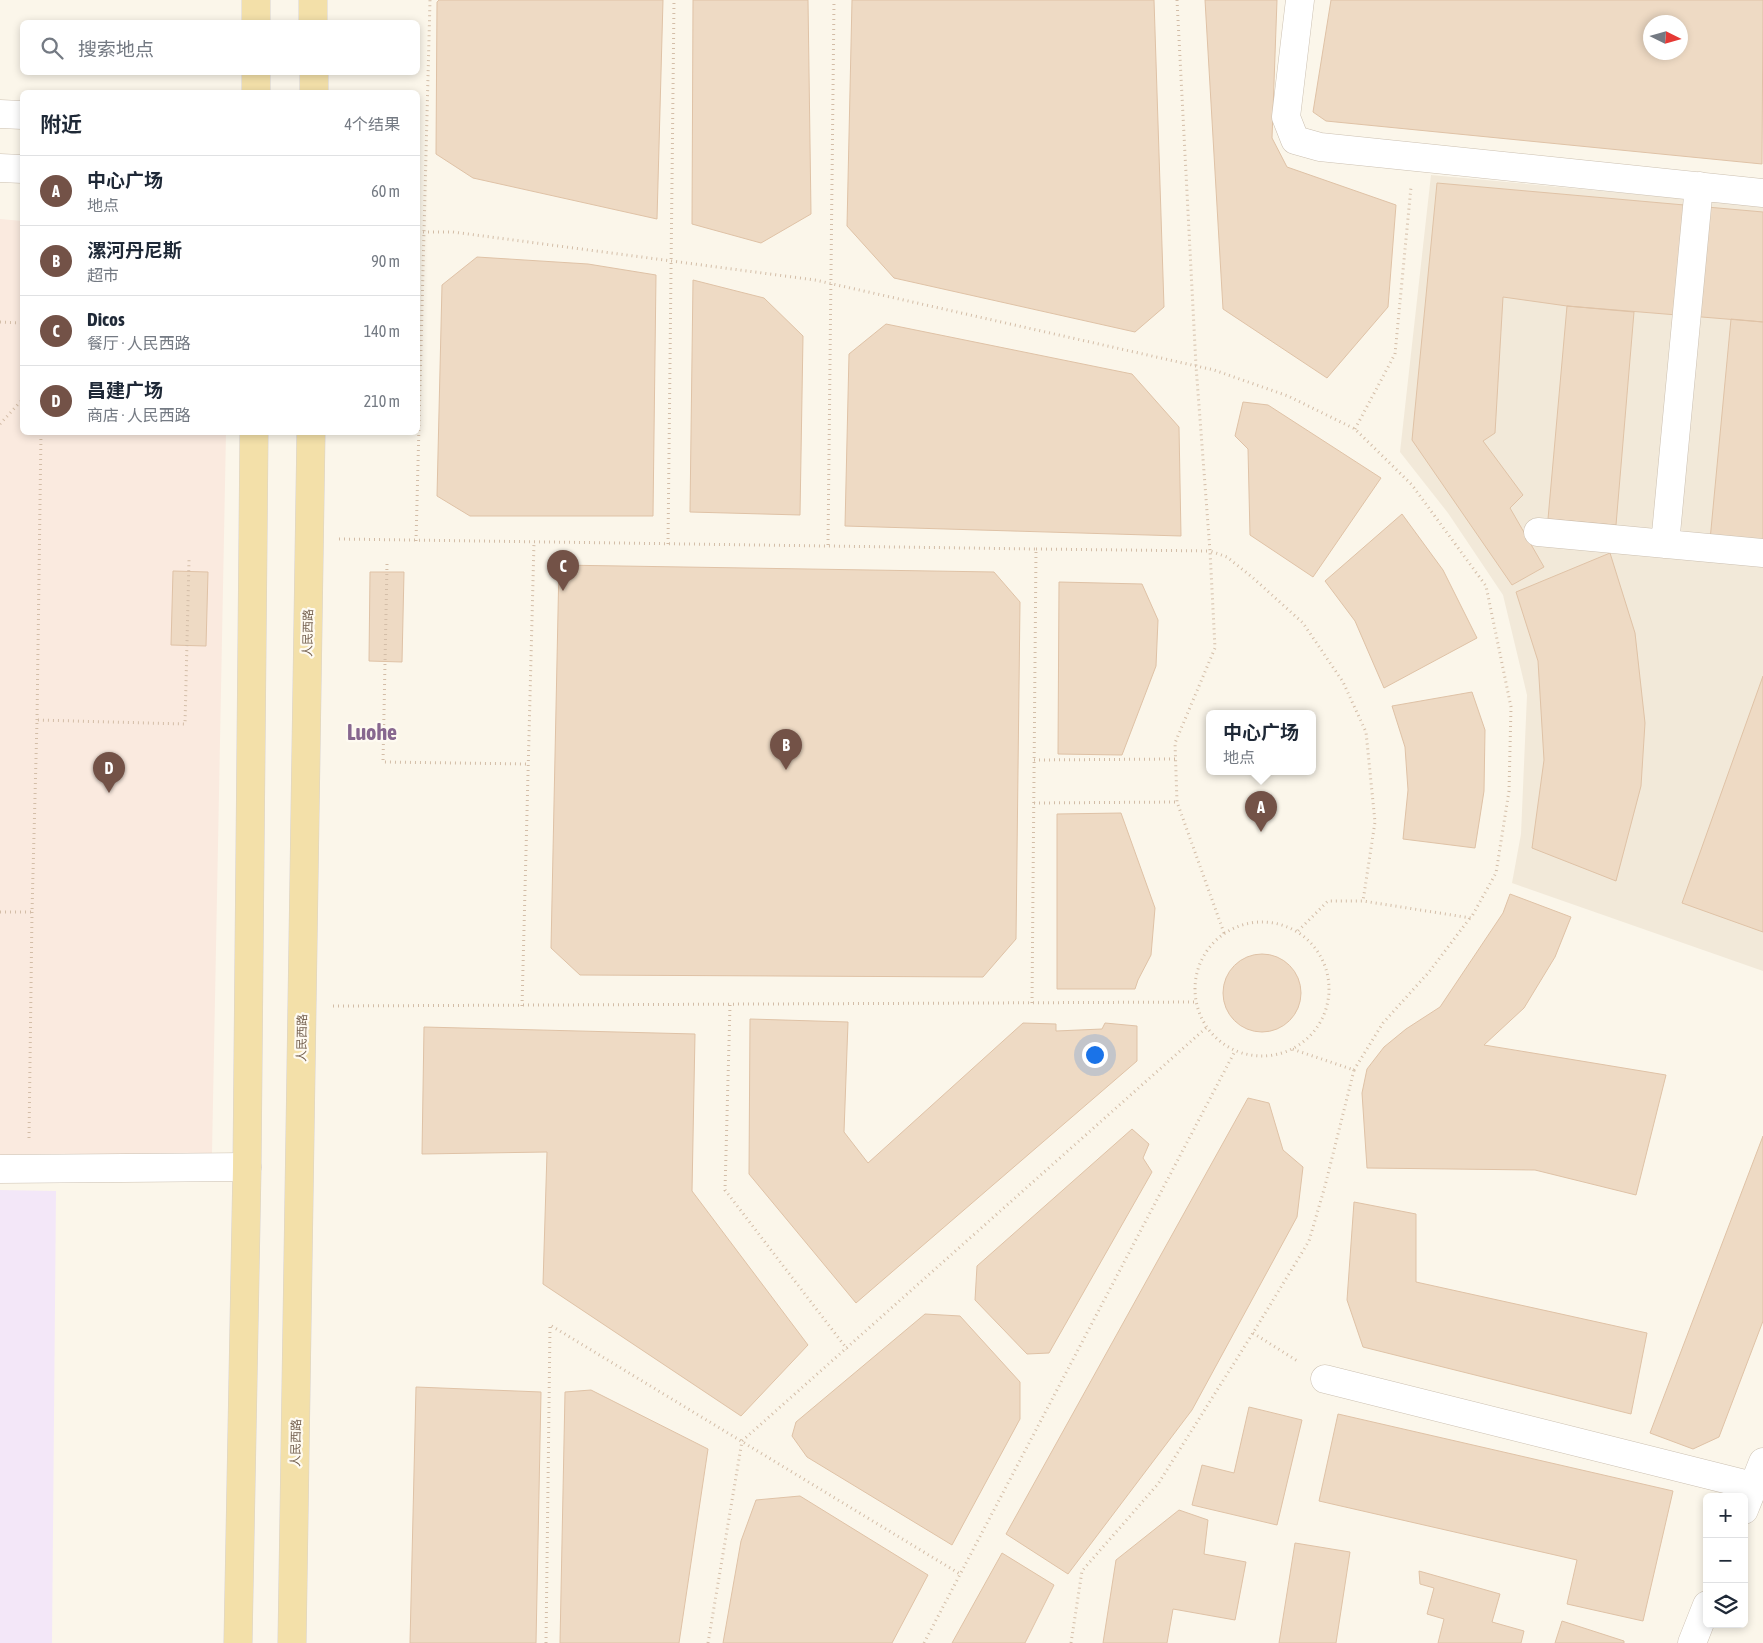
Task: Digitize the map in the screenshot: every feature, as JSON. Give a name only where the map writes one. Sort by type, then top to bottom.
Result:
[{"type":"main road","points":[[256,0],[256,20]]},
{"type":"main road","points":[[313,0],[313,20]]},
{"type":"main road","points":[[256,75],[256,90]]},
{"type":"main road","points":[[314,75],[314,90]]},
{"type":"main road","points":[[238,1643],[247,1167],[254,435]]},
{"type":"main road","name":"人民西路","points":[[292,1643],[312,435]]},
{"type":"street","points":[[1300,0],[1286,117],[1295,140],[1320,147],[1763,193]]},
{"type":"street","points":[[0,114],[20,115]]},
{"type":"street","points":[[0,168],[20,169]]},
{"type":"street","points":[[1665,544],[1699,186]]},
{"type":"street","points":[[1538,532],[1763,553]]},
{"type":"street","points":[[0,1169],[247,1167]]},
{"type":"street","points":[[1325,1379],[1754,1486]]},
{"type":"street","points":[[1692,1643],[1703,1615]]},
{"type":"path","points":[[420,386],[430,0]]},
{"type":"path","points":[[668,544],[674,0]]},
{"type":"path","points":[[828,545],[834,0]]},
{"type":"path","points":[[1177,0],[1196,366],[1210,551],[1215,648],[1175,742],[1176,802],[1224,933]]},
{"type":"path","points":[[1355,429],[1395,354],[1414,157]]},
{"type":"path","points":[[420,232],[453,232],[815,280],[1214,370],[1288,396],[1355,429],[1412,485],[1486,586],[1511,707],[1509,792],[1496,873],[1471,918],[1429,972],[1383,1023],[1354,1070],[1309,1241],[1158,1484],[1082,1571],[1071,1643]]},
{"type":"path","points":[[0,322],[20,322]]},
{"type":"path","points":[[0,424],[20,402]]},
{"type":"path","points":[[29,1168],[41,435]]},
{"type":"path","points":[[416,541],[419,435]]},
{"type":"path","points":[[310,539],[1210,551],[1228,557],[1303,623],[1342,682],[1366,732],[1375,822],[1363,901]]},
{"type":"path","points":[[522,1006],[534,542]]},
{"type":"path","points":[[1032,1003],[1036,549]]},
{"type":"path","points":[[37,720],[184,724],[189,560]]},
{"type":"path","points":[[388,564],[383,762],[529,764]]},
{"type":"path","points":[[1034,760],[1176,759]]},
{"type":"path","points":[[1034,803],[1176,802]]},
{"type":"path","points":[[1298,931],[1328,901],[1363,901],[1471,918]]},
{"type":"path","points":[[0,912],[32,912]]},
{"type":"path","points":[[1260,920],[1280,923],[1298,931],[1314,944],[1324,962],[1330,982],[1328,1002],[1322,1021],[1309,1038],[1292,1049],[1274,1056],[1254,1056],[1235,1051],[1219,1041],[1207,1027],[1200,1016],[1196,1002],[1195,983],[1200,963],[1209,946],[1224,933],[1241,924],[1260,920]]},
{"type":"path","points":[[303,1006],[1196,1002]]},
{"type":"path","points":[[730,1005],[725,1190],[847,1349]]},
{"type":"path","points":[[708,1643],[742,1441],[1207,1027]]},
{"type":"path","points":[[1292,1049],[1354,1070]]},
{"type":"path","points":[[924,1643],[1235,1051]]},
{"type":"path","points":[[546,1643],[550,1324],[960,1574]]},
{"type":"path","points":[[1253,1333],[1325,1379]]},
{"type":"shaded area","points":[[1431,175],[1763,206],[1763,971],[1512,883],[1521,834],[1527,695],[1503,595],[1448,513],[1400,452]]},
{"type":"shaded area","points":[[0,219],[20,221],[20,435],[226,435],[212,1154],[0,1156]]},
{"type":"shaded area","points":[[0,1190],[56,1191],[52,1643],[0,1643]]},
{"type":"building","points":[[439,0],[663,0],[657,219],[473,178],[436,154],[437,2]]},
{"type":"building","points":[[693,0],[808,0],[811,214],[761,243],[692,224]]},
{"type":"building","points":[[852,0],[1154,0],[1164,307],[1135,332],[894,278],[847,226]]},
{"type":"building","points":[[1205,0],[1277,0],[1272,138],[1287,167],[1396,205],[1388,307],[1327,378],[1223,309]]},
{"type":"building","points":[[1331,0],[1763,0],[1762,164],[1326,121],[1313,112]]},
{"type":"building","points":[[1437,183],[1763,212],[1763,322],[1567,306],[1503,297],[1495,433],[1483,441],[1523,495],[1510,508],[1544,567],[1512,585],[1412,440]]},
{"type":"building","points":[[477,257],[588,264],[656,275],[653,516],[470,516],[437,496],[442,285]]},
{"type":"building","points":[[693,280],[764,298],[803,336],[800,515],[690,512]]},
{"type":"building","points":[[1567,306],[1634,312],[1616,525],[1548,519]]},
{"type":"building","points":[[1731,319],[1763,322],[1763,545],[1710,540]]},
{"type":"building","points":[[886,324],[1132,374],[1179,427],[1181,536],[845,526],[849,354]]},
{"type":"building","points":[[1243,402],[1268,405],[1381,478],[1313,577],[1250,535],[1248,449],[1235,436]]},
{"type":"building","points":[[1402,514],[1443,570],[1477,638],[1384,688],[1355,621],[1325,581]]},
{"type":"building","points":[[1610,553],[1635,633],[1645,723],[1641,786],[1616,881],[1532,848],[1544,760],[1538,661],[1516,592]]},
{"type":"building","points":[[559,565],[994,572],[1020,602],[1016,939],[983,977],[580,975],[551,948]]},
{"type":"building","points":[[173,571],[208,572],[206,646],[171,645]]},
{"type":"building","points":[[370,572],[404,572],[402,662],[369,661]]},
{"type":"building","points":[[1059,582],[1142,584],[1158,620],[1156,666],[1122,755],[1058,754]]},
{"type":"building","points":[[1763,676],[1763,932],[1682,903]]},
{"type":"building","points":[[1472,692],[1485,730],[1484,791],[1475,848],[1403,839],[1408,790],[1405,747],[1392,706]]},
{"type":"building","points":[[1121,813],[1155,908],[1151,955],[1135,989],[1057,989],[1057,814]]},
{"type":"building","points":[[1510,894],[1571,917],[1555,957],[1524,1008],[1484,1045],[1666,1075],[1636,1195],[1535,1170],[1367,1168],[1362,1093],[1367,1069],[1384,1047],[1406,1029],[1440,1007],[1503,913]]},
{"type":"building","points":[[1262,954],[1277,957],[1290,965],[1298,978],[1301,993],[1298,1008],[1290,1021],[1277,1029],[1262,1032],[1247,1029],[1234,1021],[1226,1008],[1223,993],[1226,978],[1234,965],[1247,957]]},
{"type":"building","points":[[750,1019],[848,1022],[844,1132],[868,1163],[1023,1023],[1056,1024],[1056,1031],[1102,1029],[1105,1023],[1137,1026],[1137,1061],[856,1303],[749,1174]]},
{"type":"building","points":[[424,1027],[695,1034],[692,1191],[808,1345],[741,1416],[543,1284],[547,1152],[422,1154]]},
{"type":"building","points":[[1248,1098],[1269,1103],[1283,1150],[1303,1167],[1297,1217],[1192,1410],[1068,1574],[1006,1534]]},
{"type":"building","points":[[1132,1129],[1149,1144],[1143,1158],[1152,1172],[1049,1353],[1027,1354],[975,1300],[977,1266]]},
{"type":"building","points":[[1763,1136],[1763,1321],[1719,1437],[1693,1449],[1650,1433]]},
{"type":"building","points":[[1354,1202],[1416,1214],[1416,1282],[1647,1333],[1631,1414],[1363,1347],[1347,1300]]},
{"type":"building","points":[[925,1314],[960,1316],[1020,1382],[1020,1419],[952,1545],[807,1457],[792,1436],[796,1422]]},
{"type":"building","points":[[416,1387],[541,1392],[536,1643],[410,1643]]},
{"type":"building","points":[[591,1390],[708,1449],[679,1643],[560,1643],[565,1392]]},
{"type":"building","points":[[1249,1407],[1302,1420],[1277,1525],[1192,1505],[1202,1465],[1234,1473]]},
{"type":"building","points":[[1338,1414],[1673,1491],[1643,1621],[1567,1604],[1577,1560],[1319,1501]]},
{"type":"building","points":[[800,1496],[928,1575],[892,1643],[723,1643],[741,1541],[756,1500]]},
{"type":"building","points":[[1179,1510],[1208,1520],[1204,1554],[1246,1562],[1235,1620],[1173,1609],[1167,1643],[1103,1643],[1116,1560]]},
{"type":"building","points":[[1295,1543],[1350,1552],[1336,1643],[1279,1643]]},
{"type":"building","points":[[1002,1553],[1054,1585],[1025,1643],[952,1643]]},
{"type":"building","points":[[1419,1571],[1500,1594],[1492,1622],[1524,1631],[1521,1643],[1438,1643],[1444,1619],[1427,1614],[1434,1588],[1420,1584]]},
{"type":"building","points":[[1562,1621],[1624,1641],[1624,1643],[1555,1643]]},
{"type":"place","name":"Dicos","points":[[563,591]]},
{"type":"place","name":"漯河丹尼斯","points":[[786,770]]},
{"type":"place","name":"昌建广场","points":[[109,793]]},
{"type":"place","name":"中心广场","points":[[1261,832]]},
{"type":"district","name":"Luohe","points":[[372,732]]}]
